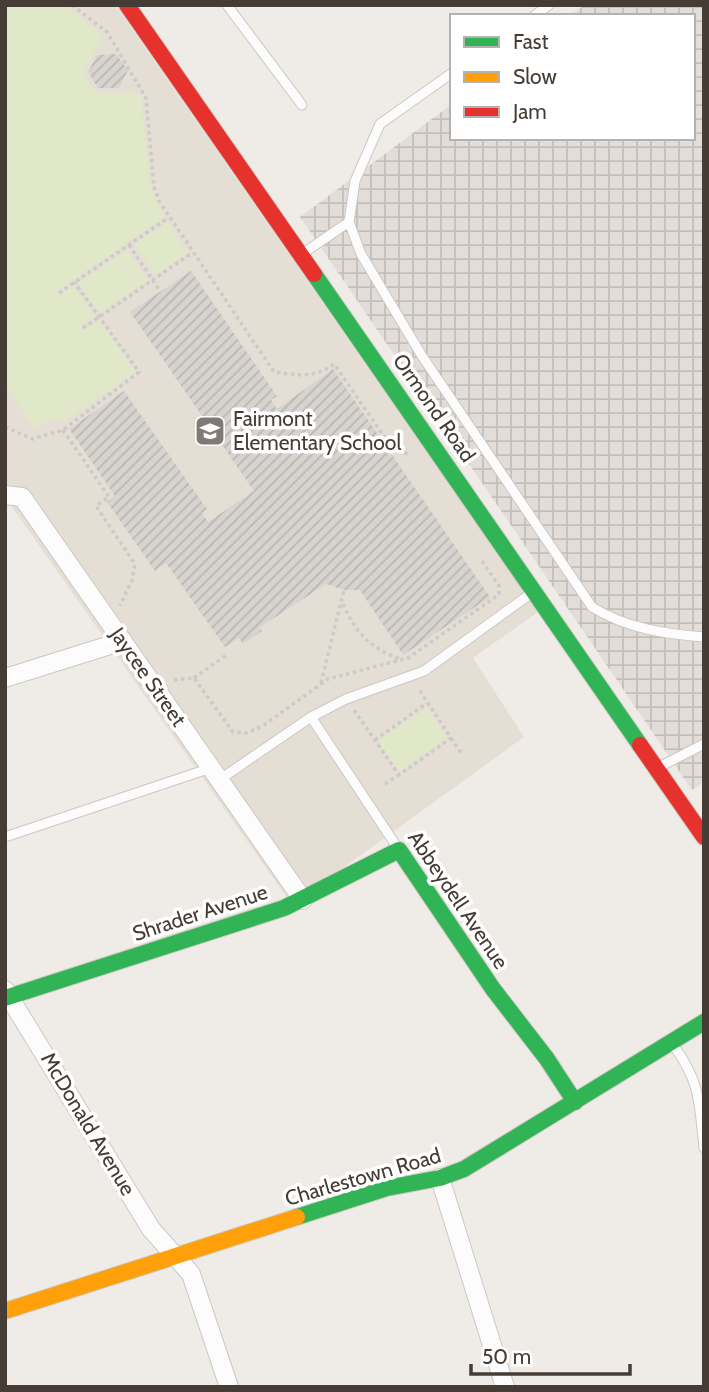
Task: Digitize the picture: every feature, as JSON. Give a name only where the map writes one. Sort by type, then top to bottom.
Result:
[{"type":"street","name":"Ormond Road","points":[[127,5],[704,837]]},
{"type":"street","name":"Jaycee Street","points":[[5,495],[22,497],[303,901]]},
{"type":"street","points":[[5,678],[123,641]]},
{"type":"street","name":"Shrader Avenue","points":[[7,994],[248,921],[303,901],[399,850]]},
{"type":"street","name":"Abbeydell Avenue","points":[[399,850],[493,989],[547,1059],[575,1102]]},
{"type":"street","name":"McDonald Avenue","points":[[7,994],[151,1229],[177,1255],[191,1274],[229,1387]]},
{"type":"street","name":"Charlestown Road","points":[[5,1311],[387,1188],[440,1178],[464,1169],[704,1022]]},
{"type":"street","points":[[440,1178],[505,1387]]},
{"type":"lane","points":[[228,5],[302,105]]},
{"type":"lane","points":[[450,75],[380,124],[355,181],[349,222],[361,254],[422,356],[592,607],[616,622],[672,635],[704,637]]},
{"type":"lane","points":[[302,254],[349,222]]},
{"type":"lane","points":[[5,837],[215,774],[346,699],[424,671],[534,591]]},
{"type":"lane","name":"Abbeydell Avenue","points":[[312,717],[399,850]]},
{"type":"lane","points":[[658,768],[704,744]]},
{"type":"lane","points":[[671,1042],[692,1071],[698,1091],[704,1148]]},
{"type":"path","points":[[72,5],[107,32],[146,97],[154,187],[168,218],[274,372],[309,377],[320,374],[334,364],[390,445],[399,452],[419,456]]},
{"type":"path","points":[[59,293],[168,218]]},
{"type":"path","points":[[129,245],[160,291]]},
{"type":"path","points":[[83,327],[192,253]]},
{"type":"path","points":[[5,426],[33,439],[63,430],[139,373],[74,282]]},
{"type":"path","points":[[63,430],[109,496],[96,506],[135,564],[120,613]]},
{"type":"path","points":[[194,678],[233,732],[247,733],[264,725],[331,677],[401,660],[499,594],[499,586],[478,555]]},
{"type":"path","points":[[320,684],[344,590]]},
{"type":"path","points":[[342,602],[356,631],[369,644],[401,660],[461,753]]},
{"type":"path","points":[[166,681],[194,678],[228,654]]},
{"type":"path","points":[[331,677],[399,775]]},
{"type":"path","points":[[375,740],[428,703]]},
{"type":"path","points":[[385,784],[451,738]]},
{"type":"shaded area","name":"Fairmont Elementary School","points":[[5,5],[115,5],[538,612],[473,658],[524,737],[292,905],[5,497]]},
{"type":"shaded area","points":[[584,5],[704,5],[704,782],[692,790],[300,217],[450,105],[450,140],[695,140],[695,14],[573,14]]},
{"type":"green space","points":[[5,5],[65,5],[104,36],[83,73],[97,94],[134,92],[141,97],[150,183],[164,217],[57,292],[60,295],[73,286],[95,316],[81,326],[84,330],[99,320],[136,372],[63,422],[53,418],[34,429],[5,383]]},
{"type":"green space","points":[[167,222],[189,252],[155,275],[134,244]]},
{"type":"green space","points":[[127,250],[148,280],[100,313],[78,283]]},
{"type":"green space","points":[[427,707],[447,737],[399,772],[378,741]]},
{"type":"building","points":[[116,54],[128,70],[119,88],[98,88],[88,72],[97,55]]},
{"type":"building","name":"Fairmont Elementary School","points":[[191,271],[277,396],[271,400],[277,409],[333,369],[490,597],[403,655],[360,590],[344,590],[326,584],[260,627],[262,631],[243,644],[239,638],[225,647],[166,563],[155,571],[107,502],[115,496],[69,429],[124,391],[207,509],[202,513],[208,522],[254,491],[130,312]]},
{"type":"traffic: fast","points":[[314,274],[640,745]]},
{"type":"traffic: fast","points":[[5,998],[284,908],[399,850],[493,989],[547,1059],[575,1102]]},
{"type":"traffic: fast","points":[[297,1217],[387,1188],[440,1178],[464,1169],[704,1022]]},
{"type":"traffic: slow","points":[[5,1311],[297,1217]]},
{"type":"traffic: jam","points":[[127,5],[314,274]]},
{"type":"traffic: jam","points":[[640,745],[704,837]]},
{"type":"place","name":"Fairmont Elementary School","points":[[210,431]]}]
